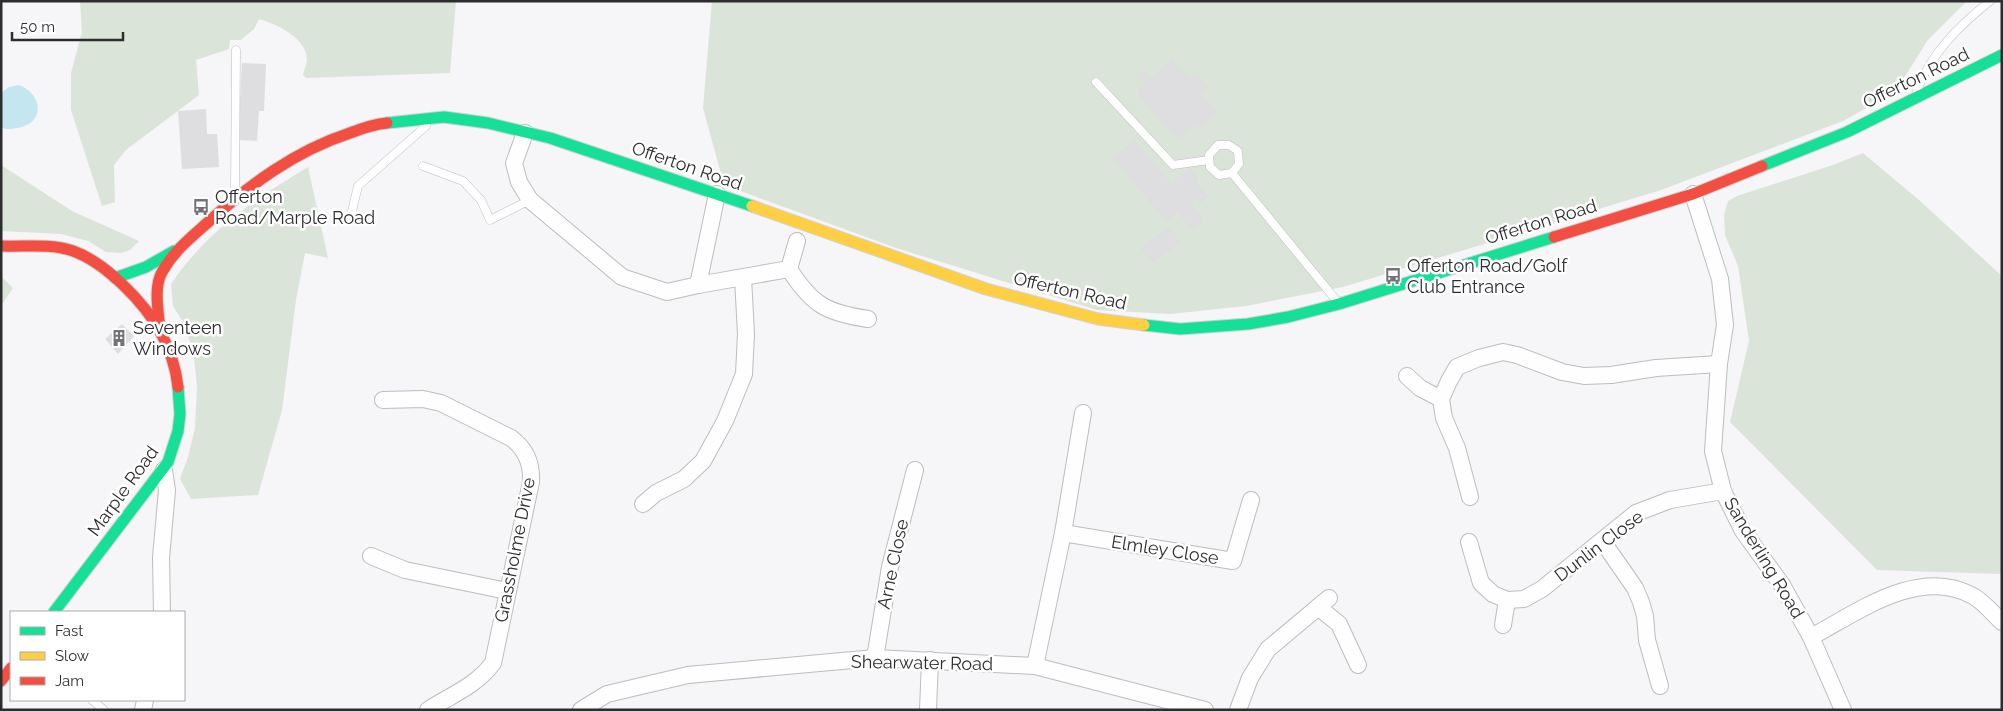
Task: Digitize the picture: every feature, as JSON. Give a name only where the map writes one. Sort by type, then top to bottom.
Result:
[{"type":"main road","name":"Offerton Road","points":[[160,332],[158,294],[161,273],[178,249],[235,198],[274,170],[306,151],[337,137],[376,124],[444,117],[488,123],[550,138],[986,288],[1098,319],[1180,329],[1256,323],[1339,304],[1693,194],[1847,132],[2002,55]]},
{"type":"main road","name":"Marple Road","points":[[1,246],[66,249],[102,265],[135,298],[160,332],[169,352],[177,381],[179,407],[177,439],[164,470],[55,611]]},
{"type":"main road","name":"Offerton Road","points":[[115,278],[146,266],[178,249]]},
{"type":"main road","points":[[1,681],[10,669]]},
{"type":"street","points":[[525,133],[514,163],[519,182],[530,200],[622,278],[667,292],[790,269]]},
{"type":"street","points":[[698,285],[717,194]]},
{"type":"street","name":"Sanderling Road","points":[[1693,194],[1720,279],[1724,325],[1719,364],[1713,450],[1722,491],[1743,530],[1782,585],[1812,637],[1843,710]]},
{"type":"street","points":[[797,241],[790,269],[802,289],[821,306],[845,316],[868,319]]},
{"type":"street","points":[[643,504],[656,493],[684,478],[703,461],[725,421],[744,374],[746,334],[743,278]]},
{"type":"street","points":[[1470,497],[1457,448],[1444,418],[1442,399],[1457,367],[1503,352],[1517,355],[1562,372],[1584,376],[1611,375],[1656,368],[1719,364]]},
{"type":"street","points":[[1407,376],[1420,388],[1442,399]]},
{"type":"street","name":"Grassholme Drive","points":[[383,400],[423,399],[441,403],[512,438],[520,444],[529,461],[531,471],[531,482],[492,663],[485,674],[472,685],[428,710]]},
{"type":"street","points":[[1035,666],[1063,533],[1084,413]]},
{"type":"street","points":[[162,611],[161,558],[167,490],[164,470]]},
{"type":"street","name":"Arne Close","points":[[874,658],[890,567],[915,470]]},
{"type":"street","name":"Dunlin Close","points":[[1507,600],[1524,599],[1542,589],[1636,513],[1670,500],[1722,491]]},
{"type":"street","name":"Elmley Close","points":[[1063,533],[1233,561],[1251,500]]},
{"type":"street","points":[[1469,542],[1481,583],[1493,594],[1507,600],[1503,626]]},
{"type":"street","points":[[1602,542],[1635,588],[1642,602],[1647,640],[1660,686]]},
{"type":"street","points":[[371,556],[405,570],[507,591]]},
{"type":"street","points":[[1812,637],[1876,603],[1920,587],[1947,587],[1974,596],[2002,622]]},
{"type":"street","points":[[1238,710],[1250,678],[1268,648],[1324,603],[1330,615],[1339,624],[1358,666]]},
{"type":"street","name":"Shearwater Road","points":[[581,710],[608,694],[688,675],[874,658],[1035,666],[1204,710]]},
{"type":"street","points":[[928,710],[930,660]]},
{"type":"lane","points":[[1913,99],[1924,71],[1941,46],[1964,22],[1990,1]]},
{"type":"lane","points":[[235,198],[236,50]]},
{"type":"lane","points":[[1096,82],[1173,165],[1209,160]]},
{"type":"lane","points":[[352,210],[358,186],[436,118]]},
{"type":"lane","points":[[1218,145],[1229,145],[1238,152],[1239,164],[1232,173],[1219,175],[1210,167],[1209,155],[1218,145]]},
{"type":"lane","points":[[423,166],[463,181],[481,200],[490,220],[530,200]]},
{"type":"lane","points":[[1232,173],[1339,304]]},
{"type":"lane","points":[[93,701],[104,710]]},
{"type":"shaded area","points":[[80,1],[456,1],[450,73],[306,78],[303,75],[307,59],[301,44],[296,38],[281,28],[259,19],[254,29],[241,40],[230,40],[229,49],[196,60],[199,95],[126,150],[114,165],[115,202],[102,206],[71,110],[71,73],[82,32]]},
{"type":"shaded area","points":[[712,1],[1967,1],[1928,40],[1895,92],[1843,121],[1661,190],[1343,287],[1246,306],[1170,314],[1097,310],[896,248],[724,185],[703,108]]},
{"type":"shaded area","points":[[1863,153],[1919,200],[2002,276],[2002,574],[1877,570],[1730,422],[1749,341],[1738,266],[1725,235],[1724,215],[1728,201],[1737,196],[1833,165]]},
{"type":"shaded area","points":[[1,165],[72,211],[139,241],[130,250],[121,253],[106,252],[88,241],[61,234],[1,231]]},
{"type":"shaded area","points":[[308,167],[328,258],[305,253],[296,300],[282,410],[258,495],[191,499],[180,479],[195,428],[197,386],[193,350],[183,322],[173,306],[171,284],[184,266],[215,233],[251,204]]},
{"type":"shaded area","points":[[1,276],[13,288],[1,306]]},
{"type":"water","points":[[19,85],[33,95],[37,102],[37,115],[33,121],[26,125],[11,129],[3,128],[1,127],[1,93],[9,87]]},
{"type":"building","points":[[1172,59],[1190,79],[1196,74],[1208,87],[1200,94],[1217,112],[1199,129],[1195,124],[1178,139],[1136,93],[1146,84],[1138,75],[1144,69],[1151,78]]},
{"type":"building","points":[[242,63],[266,64],[264,111],[259,111],[257,141],[238,140]]},
{"type":"building","points":[[206,109],[207,134],[217,134],[219,167],[182,169],[178,111]]},
{"type":"building","points":[[1134,140],[1171,184],[1190,168],[1198,177],[1195,180],[1208,196],[1200,203],[1196,199],[1191,203],[1204,220],[1192,230],[1178,212],[1167,222],[1113,158]]},
{"type":"building","points":[[1168,227],[1180,242],[1153,263],[1141,248]]},
{"type":"building","name":"Seventeen Windows","points":[[122,324],[134,336],[118,354],[105,339]]},
{"type":"traffic: fast","points":[[1762,166],[1847,132],[2002,55]]},
{"type":"traffic: fast","points":[[387,123],[444,117],[488,123],[550,138],[752,206]]},
{"type":"traffic: fast","points":[[1144,325],[1180,329],[1248,324],[1288,317],[1339,304],[1554,237]]},
{"type":"traffic: fast","points":[[115,278],[146,267],[174,251]]},
{"type":"traffic: fast","points":[[55,611],[168,462],[178,431],[180,414],[178,387]]},
{"type":"traffic: slow","points":[[752,206],[986,289],[1098,319],[1144,325]]},
{"type":"traffic: jam","points":[[160,332],[157,301],[159,278],[171,258],[188,240],[239,196],[292,159],[330,140],[368,126],[387,123]]},
{"type":"traffic: jam","points":[[1554,237],[1693,194],[1762,166]]},
{"type":"traffic: jam","points":[[1,246],[46,246],[73,251],[85,256],[111,274],[135,297],[154,321],[172,359],[178,387]]},
{"type":"traffic: jam","points":[[1,681],[10,669]]},
{"type":"place","name":"Offerton Road/Marple Road","points":[[201,207]]},
{"type":"place","name":"Offerton Road/Golf Club Entrance","points":[[1393,276]]},
{"type":"place","name":"Seventeen Windows","points":[[119,338]]}]
